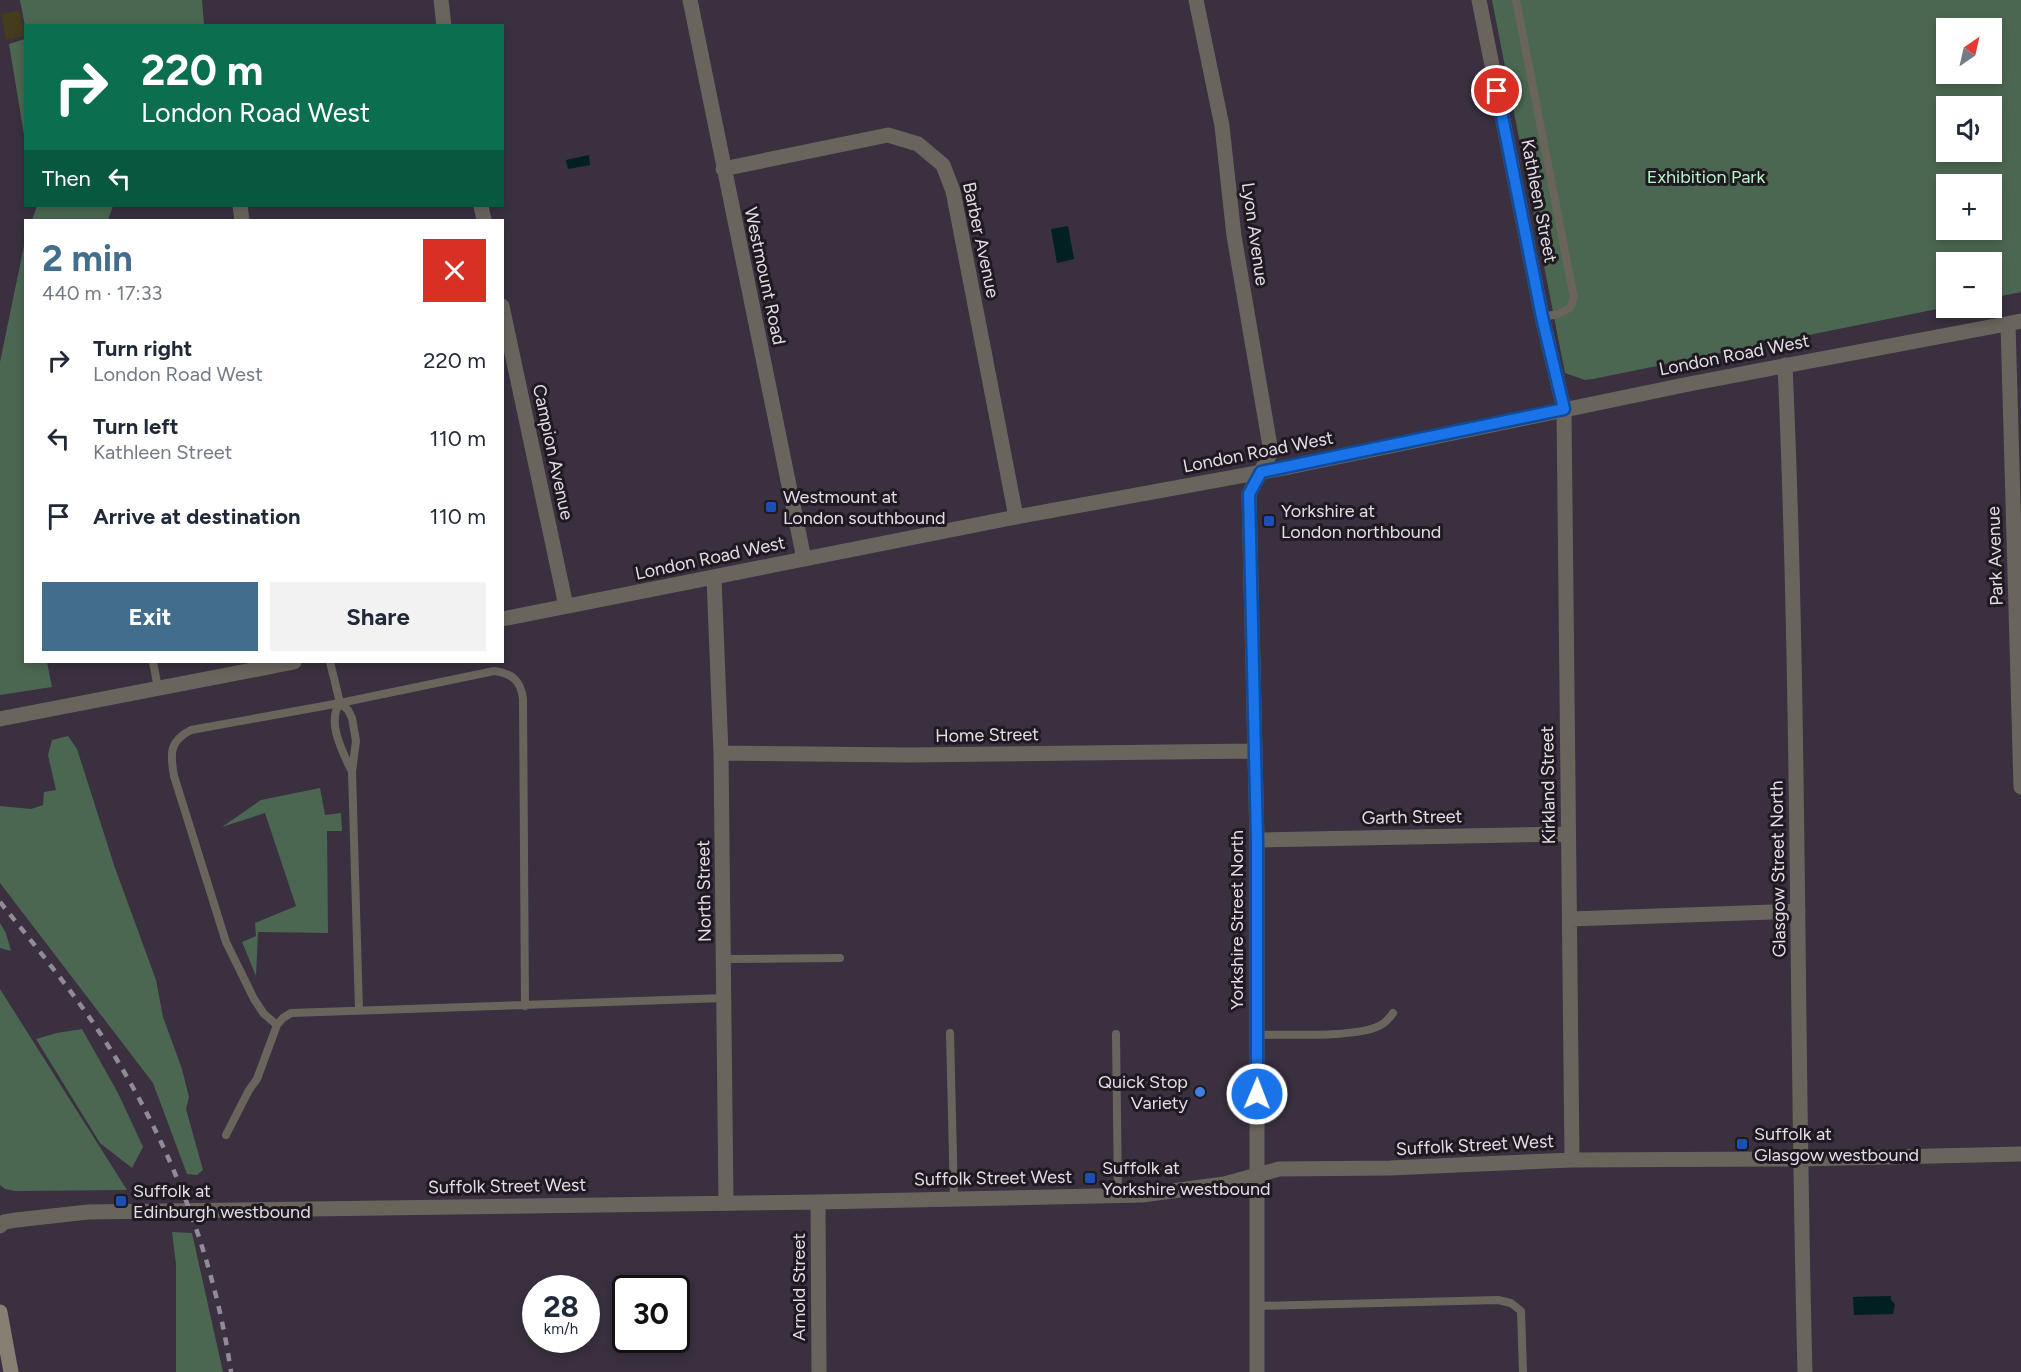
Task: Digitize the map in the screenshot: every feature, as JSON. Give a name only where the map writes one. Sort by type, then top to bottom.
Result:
[{"type":"main road","points":[[0,1312],[11,1372]]},
{"type":"street","points":[[441,0],[444,24]]},
{"type":"street","name":"Westmount Road","points":[[690,0],[804,559]]},
{"type":"street","name":"Lyon Avenue","points":[[1196,0],[1222,126],[1234,236],[1271,452],[1261,472]]},
{"type":"street","name":"Kathleen Street","points":[[1479,0],[1542,317],[1564,409]]},
{"type":"street","name":"Barber Avenue","points":[[723,169],[888,135],[918,144],[943,165],[953,191],[1016,518]]},
{"type":"street","name":"Campion Avenue","points":[[504,315],[566,606]]},
{"type":"street","name":"London Road West","points":[[504,619],[1261,472],[1564,409],[2014,322]]},
{"type":"street","name":"Park Avenue","points":[[2014,322],[2021,787]]},
{"type":"street","name":"Glasgow Street North","points":[[1785,365],[1791,494],[1805,1372]]},
{"type":"street","name":"Kirkland Street","points":[[1564,409],[1572,1160]]},
{"type":"street","name":"Yorkshire Street North","points":[[1257,1372],[1257,840],[1249,494],[1261,472]]},
{"type":"street","name":"North Street","points":[[714,579],[721,753],[726,1202]]},
{"type":"street","points":[[0,719],[289,663]]},
{"type":"street","name":"Home Street","points":[[721,753],[908,755],[1254,751]]},
{"type":"street","name":"Garth Street","points":[[1257,840],[1568,834]]},
{"type":"street","points":[[1570,919],[1798,912]]},
{"type":"street","name":"Suffolk Street West","points":[[0,1226],[4,1222],[16,1220],[88,1212],[1143,1195],[1224,1184],[1279,1169],[1390,1168],[1572,1160],[1801,1159],[2021,1154]]},
{"type":"street","name":"Arnold Street","points":[[818,1202],[819,1372]]},
{"type":"lane","points":[[1516,0],[1574,298],[1570,308],[1542,317]]},
{"type":"lane","points":[[153,663],[158,688]]},
{"type":"lane","points":[[330,663],[340,703],[348,710],[352,718],[356,741],[352,772],[359,1010]]},
{"type":"lane","points":[[277,1025],[264,1014],[254,999],[226,942],[174,776],[171,759],[173,746],[180,736],[191,730],[340,703],[494,671],[506,672],[513,676],[522,690],[523,699],[525,1006]]},
{"type":"lane","points":[[340,703],[335,709],[334,720],[340,746],[352,772]]},
{"type":"lane","points":[[724,959],[840,958]]},
{"type":"lane","points":[[226,1134],[257,1079],[277,1025],[291,1013],[724,998]]},
{"type":"lane","points":[[1257,1035],[1367,1031],[1380,1026],[1393,1013]]},
{"type":"lane","points":[[950,1033],[954,1199]]},
{"type":"lane","points":[[1116,1034],[1118,1195]]},
{"type":"lane","points":[[1257,1306],[1498,1300],[1511,1303],[1521,1311],[1523,1372]]},
{"type":"green space","points":[[20,0],[202,0],[204,24],[25,24]]},
{"type":"green space","name":"Exhibition Park","points":[[1492,0],[2021,0],[2021,292],[2002,296],[2002,252],[1936,252],[1936,309],[1585,380],[1565,373]]},
{"type":"green space","points":[[24,40],[24,135],[9,44]]},
{"type":"green space","points":[[37,207],[113,207],[108,219],[32,219]]},
{"type":"green space","points":[[24,246],[24,663],[47,663],[52,687],[0,695],[0,362]]},
{"type":"green space","points":[[68,736],[77,749],[115,868],[156,980],[163,1017],[182,1069],[189,1097],[186,1109],[203,1170],[197,1175],[187,1174],[153,1083],[0,883],[0,806],[31,809],[43,805],[44,792],[56,790],[48,755],[52,740]]},
{"type":"green space","points":[[320,788],[325,815],[341,813],[342,831],[327,831],[328,933],[258,932],[256,976],[242,942],[256,936],[255,923],[296,906],[265,813],[222,827],[261,800]]},
{"type":"green space","points":[[0,923],[6,933],[11,951],[0,948]]},
{"type":"green space","points":[[0,989],[127,1190],[15,1191],[5,1189],[0,1185]]},
{"type":"green space","points":[[82,1029],[118,1093],[143,1147],[132,1168],[100,1143],[36,1039]]},
{"type":"green space","points":[[172,1232],[192,1233],[223,1372],[176,1372],[176,1264]]},
{"type":"sand","points":[[19,10],[24,36],[16,38],[14,32],[15,38],[6,40],[1,14]]},
{"type":"shaded area","points":[[589,155],[590,165],[568,169],[566,160]]},
{"type":"shaded area","points":[[1068,226],[1074,259],[1057,263],[1051,229]]},
{"type":"shaded area","points":[[1891,1296],[1895,1304],[1893,1314],[1854,1315],[1853,1297]]},
{"type":"railway","points":[[0,902],[94,1024],[119,1064],[163,1147],[182,1190],[212,1280],[231,1372]]},
{"type":"place","name":"Westmount at London southbound","points":[[771,507]]},
{"type":"place","name":"Yorkshire at London northbound","points":[[1269,521]]},
{"type":"place","name":"Quick Stop Variety","points":[[1200,1092]]},
{"type":"place","name":"Suffolk at Glasgow westbound","points":[[1742,1144]]},
{"type":"place","name":"Suffolk at Yorkshire westbound","points":[[1090,1178]]},
{"type":"place","name":"Suffolk at Edinburgh westbound","points":[[121,1201]]},
{"type":"route","points":[[1257,1094],[1257,840],[1249,494],[1261,472],[1564,409],[1542,317],[1497,91]]}]
